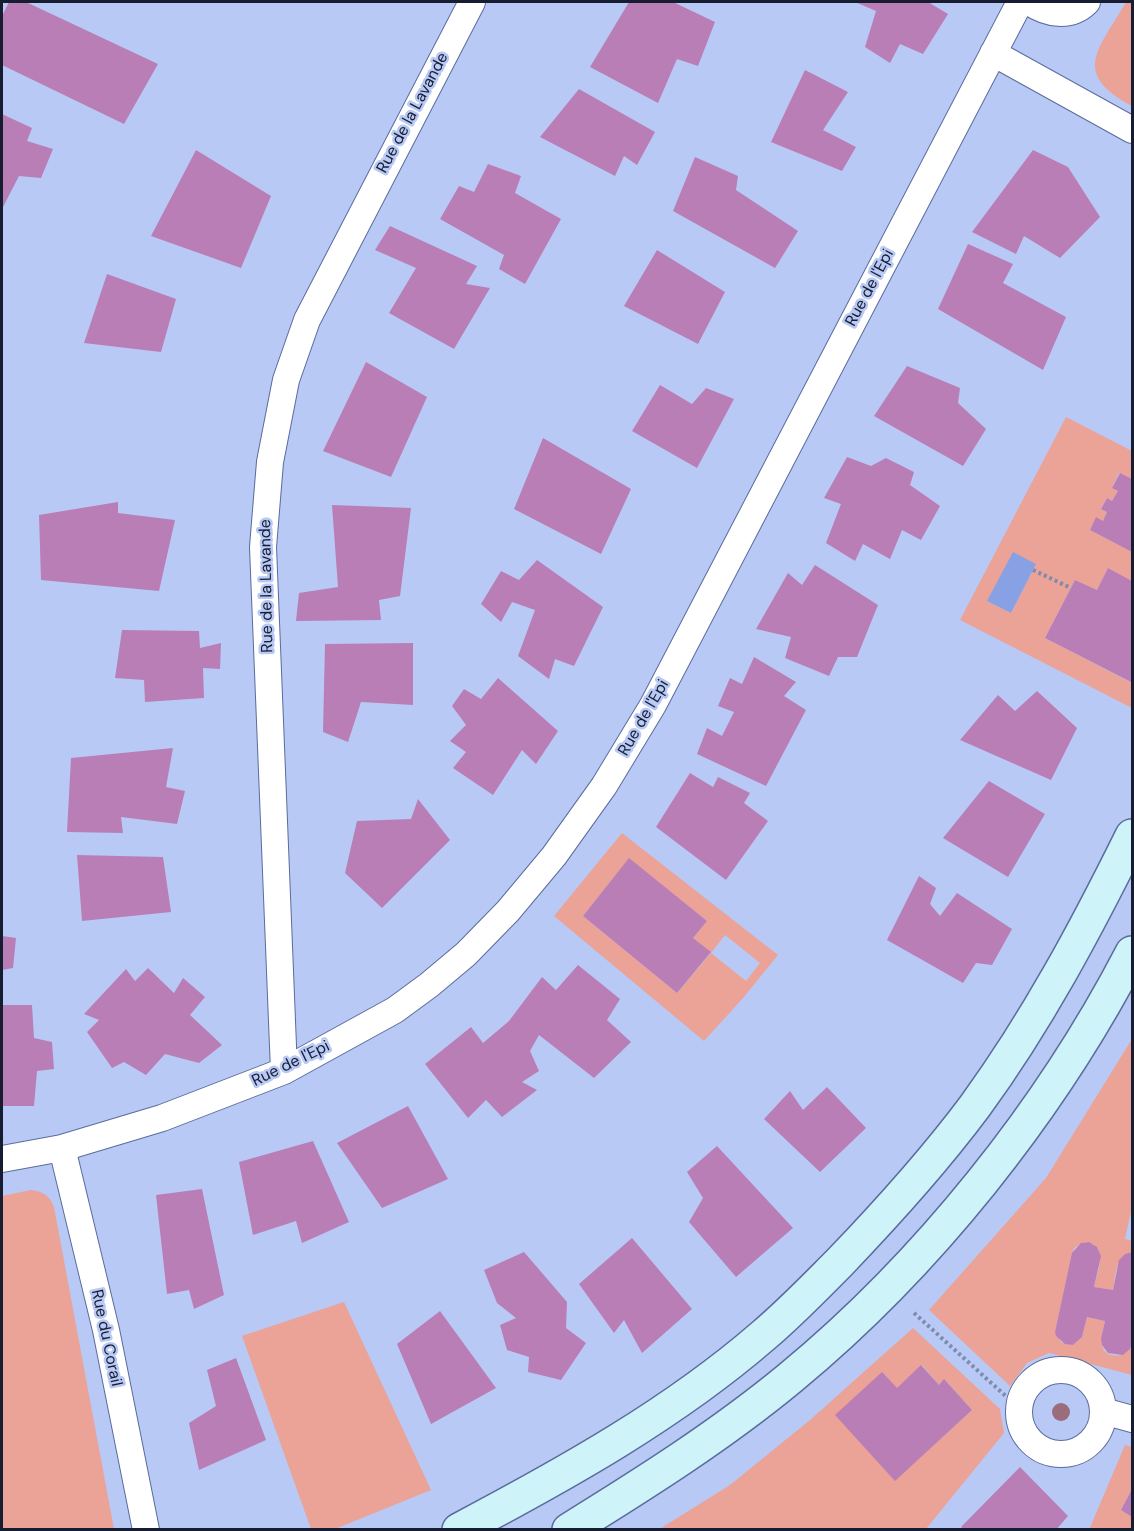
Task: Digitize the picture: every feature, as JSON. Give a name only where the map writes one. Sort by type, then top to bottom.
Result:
[{"type":"main road","points":[[459,1530],[529,1493],[604,1448],[710,1377],[764,1335],[866,1235],[922,1172],[975,1106],[1002,1067],[1083,935],[1132,836]]},
{"type":"main road","points":[[569,1530],[672,1465],[725,1427],[790,1378],[862,1314],[929,1242],[1004,1154],[1074,1053],[1132,953]]},
{"type":"street","name":"Rue de la Lavande","points":[[284,1071],[263,547],[270,462],[286,380],[307,320],[472,2]]},
{"type":"street","name":"Rue de l'Epi","points":[[2,1159],[62,1148],[162,1118],[284,1071],[395,1010],[466,954],[508,911],[554,856],[604,786],[653,705],[1020,2]]},
{"type":"street","points":[[1029,2],[1054,14],[1082,7],[1087,2]]},
{"type":"street","points":[[993,53],[1132,130]]},
{"type":"street","name":"Rue du Corail","points":[[62,1148],[106,1330],[146,1530]]},
{"type":"street","points":[[1059,1369],[1085,1376],[1095,1386],[1101,1397],[1103,1411],[1101,1425],[1094,1438],[1084,1448],[1070,1453],[1056,1454],[1042,1450],[1030,1441],[1022,1429],[1019,1408],[1026,1389],[1034,1379],[1046,1372],[1059,1369]]},
{"type":"street","points":[[1103,1411],[1132,1419]]},
{"type":"path","points":[[1034,570],[1071,588]]},
{"type":"path","points":[[914,1313],[1019,1408]]},
{"type":"shaded area","points":[[1126,2],[1132,2],[1132,106],[1113,94],[1101,82],[1096,71],[1096,59],[1100,47]]},
{"type":"shaded area","points":[[1066,417],[1132,451],[1132,479],[1119,473],[1112,488],[1118,491],[1112,501],[1107,498],[1101,508],[1107,512],[1103,521],[1096,518],[1090,530],[1132,552],[1132,581],[1108,568],[1097,590],[1075,580],[1045,638],[1130,682],[1132,678],[1132,708],[960,620]],"holes":[[[1036,564],[1011,613],[987,601]]]},
{"type":"shaded area","points":[[622,833],[778,955],[704,1041],[554,916]],"holes":[[[629,859],[707,921],[693,938],[711,953],[677,993],[583,916]],[[725,935],[760,963],[746,981],[711,953]]]},
{"type":"shaded area","points":[[1132,1039],[1132,1207],[1125,1239],[1132,1241],[1132,1252],[1119,1261],[1113,1290],[1094,1287],[1100,1259],[1097,1248],[1085,1242],[1074,1248],[1055,1332],[1061,1342],[1073,1345],[1082,1337],[1087,1317],[1105,1321],[1102,1346],[1108,1354],[1123,1355],[1130,1349],[1132,1343],[1132,1375],[1049,1353],[1027,1363],[1010,1386],[929,1310],[1046,1178]]},
{"type":"shaded area","points":[[31,1190],[46,1195],[54,1207],[114,1529],[2,1529],[2,1196]]},
{"type":"shaded area","points":[[344,1302],[431,1490],[335,1529],[311,1529],[242,1336]]},
{"type":"shaded area","points":[[913,1328],[1000,1409],[1004,1433],[926,1529],[658,1530],[730,1485],[810,1420]],"holes":[[[922,1365],[939,1385],[945,1380],[972,1410],[895,1480],[897,1388]]]},
{"type":"shaded area","points":[[1125,1445],[1132,1447],[1132,1489],[1121,1510],[1132,1517],[1132,1529],[1089,1530]]},
{"type":"water","points":[[1013,552],[1036,564],[1011,613],[987,601]]},
{"type":"building","points":[[9,2],[26,2],[158,64],[124,124],[2,65],[2,16]]},
{"type":"building","points":[[629,2],[673,2],[715,22],[698,66],[677,59],[658,103],[590,67]]},
{"type":"building","points":[[855,2],[928,2],[948,14],[923,54],[900,44],[890,63],[865,47],[876,11]]},
{"type":"building","points":[[805,70],[848,92],[823,130],[856,147],[842,171],[771,142]]},
{"type":"building","points":[[579,89],[655,132],[637,165],[624,156],[615,176],[540,137]]},
{"type":"building","points":[[2,114],[32,128],[27,141],[53,149],[41,178],[19,176],[2,209]]},
{"type":"building","points":[[196,150],[271,196],[241,268],[151,236]]},
{"type":"building","points":[[1033,150],[1068,167],[1100,217],[1060,258],[1024,236],[1016,254],[972,232]]},
{"type":"building","points":[[695,157],[738,176],[736,190],[798,231],[775,268],[673,211]]},
{"type":"building","points":[[488,164],[521,176],[515,193],[561,219],[525,284],[499,269],[504,255],[440,219],[459,186],[474,192]]},
{"type":"building","points":[[390,226],[477,266],[466,284],[490,288],[454,349],[389,313],[416,268],[375,250]]},
{"type":"building","points":[[968,244],[1013,264],[1003,283],[1066,317],[1043,370],[938,309]]},
{"type":"building","points":[[657,250],[725,292],[698,344],[624,306]]},
{"type":"building","points":[[107,274],[176,299],[161,352],[84,343]]},
{"type":"building","points":[[366,362],[427,397],[391,477],[323,451]]},
{"type":"building","points":[[907,366],[960,388],[958,403],[986,429],[963,466],[874,416]]},
{"type":"building","points":[[660,385],[692,404],[706,388],[734,399],[697,468],[632,431]]},
{"type":"building","points":[[543,438],[631,489],[601,554],[514,509]]},
{"type":"building","points":[[847,457],[871,466],[886,458],[914,472],[910,485],[940,506],[921,540],[902,530],[890,559],[863,544],[855,561],[826,543],[841,504],[824,498]]},
{"type":"building","points":[[1120,473],[1132,479],[1132,552],[1090,530],[1096,517],[1103,521],[1107,512],[1101,509],[1107,498],[1112,501],[1118,491],[1112,488]]},
{"type":"building","points":[[118,502],[118,513],[175,520],[159,591],[41,580],[39,515]]},
{"type":"building","points":[[332,505],[411,508],[400,596],[379,600],[381,620],[296,621],[299,593],[338,587]]},
{"type":"building","points":[[537,560],[603,607],[574,666],[555,659],[549,679],[518,656],[535,610],[512,602],[501,622],[481,604],[501,571],[519,580]]},
{"type":"building","points":[[815,565],[878,605],[857,657],[838,657],[829,676],[785,658],[791,637],[756,629],[788,573],[802,585]]},
{"type":"building","points":[[1108,568],[1132,581],[1131,682],[1045,638],[1075,580],[1097,590]]},
{"type":"building","points":[[122,630],[199,631],[200,648],[221,643],[220,669],[203,668],[204,698],[145,702],[144,680],[115,678]]},
{"type":"building","points":[[413,643],[413,705],[361,702],[348,742],[323,732],[325,644]]},
{"type":"building","points":[[754,657],[796,682],[784,696],[806,710],[766,786],[697,754],[707,728],[722,736],[734,712],[718,706],[730,678],[742,684]]},
{"type":"building","points":[[498,678],[558,731],[536,764],[522,750],[493,795],[453,768],[466,752],[450,741],[466,725],[452,706],[464,689],[481,699]]},
{"type":"building","points":[[1037,691],[1077,728],[1051,780],[960,740],[998,695],[1015,711]]},
{"type":"building","points":[[173,748],[166,787],[185,791],[177,824],[121,817],[123,833],[67,832],[71,758]]},
{"type":"building","points":[[690,773],[713,787],[718,777],[750,793],[744,803],[768,821],[726,880],[656,827]]},
{"type":"building","points":[[989,781],[1045,814],[1008,877],[943,838]]},
{"type":"building","points":[[418,799],[450,840],[382,908],[345,873],[357,821],[411,819]]},
{"type":"building","points":[[77,855],[163,857],[171,912],[82,921]]},
{"type":"building","points":[[629,858],[707,921],[693,938],[711,952],[677,993],[583,916]]},
{"type":"building","points":[[919,876],[936,888],[930,904],[940,916],[957,893],[1012,929],[992,965],[976,963],[963,983],[887,940]]},
{"type":"building","points":[[2,936],[16,938],[13,968],[2,970]]},
{"type":"building","points":[[578,965],[620,999],[607,1020],[631,1042],[594,1078],[539,1035],[530,1051],[539,1071],[522,1082],[537,1090],[502,1117],[486,1100],[468,1118],[425,1064],[471,1027],[483,1043],[509,1021],[542,977],[556,990]]},
{"type":"building","points":[[148,968],[174,993],[183,978],[205,997],[190,1015],[222,1045],[199,1063],[165,1054],[146,1075],[124,1062],[112,1068],[87,1032],[99,1020],[84,1014],[126,969],[135,981]]},
{"type":"building","points":[[2,1005],[32,1005],[34,1038],[52,1042],[54,1069],[37,1071],[34,1106],[2,1106]]},
{"type":"building","points":[[827,1087],[866,1128],[820,1172],[764,1119],[790,1091],[803,1110]]},
{"type":"building","points":[[408,1106],[448,1179],[382,1208],[337,1143]]},
{"type":"building","points":[[313,1141],[349,1222],[302,1243],[296,1221],[253,1235],[239,1162]]},
{"type":"building","points":[[717,1146],[793,1228],[736,1277],[689,1222],[703,1198],[687,1172]]},
{"type":"building","points":[[202,1189],[224,1295],[194,1309],[189,1290],[167,1294],[156,1195]]},
{"type":"building","points":[[632,1238],[692,1309],[642,1353],[624,1320],[614,1333],[579,1284]]},
{"type":"building","points":[[1089,1242],[1097,1247],[1101,1256],[1094,1287],[1113,1290],[1119,1260],[1125,1254],[1132,1252],[1132,1343],[1130,1349],[1123,1355],[1108,1353],[1102,1345],[1105,1321],[1087,1317],[1082,1337],[1073,1345],[1065,1344],[1056,1336],[1072,1253],[1081,1243]]},
{"type":"building","points":[[524,1252],[567,1302],[566,1328],[586,1343],[561,1380],[528,1372],[529,1357],[507,1350],[500,1325],[516,1318],[497,1303],[484,1270]]},
{"type":"building","points":[[440,1311],[496,1388],[431,1424],[397,1344]]},
{"type":"building","points":[[236,1358],[266,1440],[199,1470],[189,1423],[216,1406],[207,1370]]},
{"type":"building","points":[[921,1365],[939,1385],[944,1379],[972,1410],[895,1481],[835,1415],[882,1372],[897,1388]]},
{"type":"building","points":[[1020,1467],[1068,1516],[1056,1530],[965,1530],[961,1527]]},
{"type":"building","points":[[1132,1489],[1132,1517],[1121,1510]]}]
